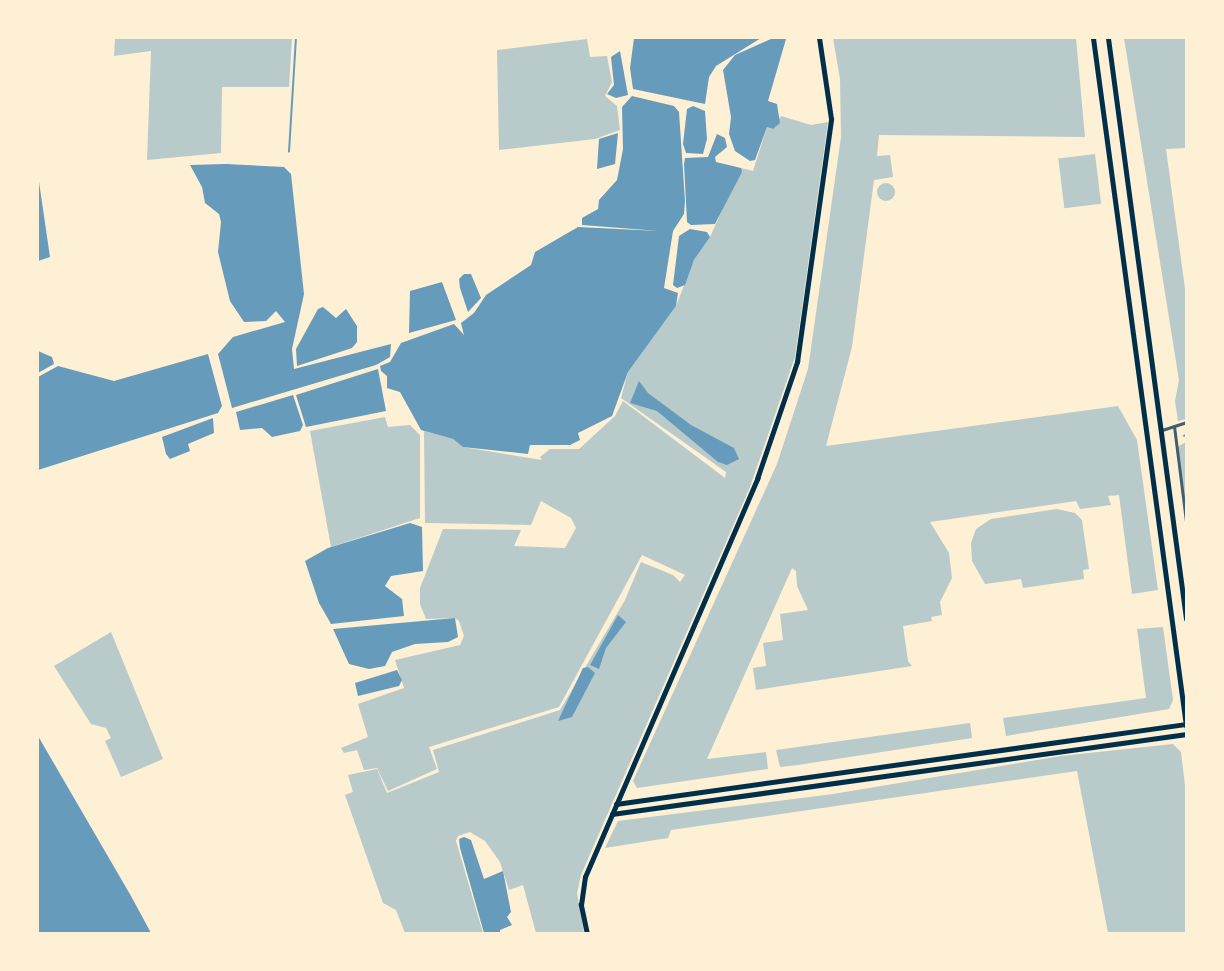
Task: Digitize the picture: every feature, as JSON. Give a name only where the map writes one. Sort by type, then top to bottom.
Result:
[{"type":"main road","points":[[587,933],[581,893],[616,804],[757,479],[797,362],[831,119],[819,38]]},
{"type":"main road","points":[[616,804],[1186,725],[1093,38]]},
{"type":"main road","points":[[1108,38],[1186,619]]},
{"type":"main road","points":[[612,814],[1186,734]]},
{"type":"street","points":[[1160,431],[1186,422]]},
{"type":"street","points":[[1174,426],[1186,521]]},
{"type":"shaded area","points":[[115,38],[292,38],[289,87],[222,87],[221,153],[147,160],[151,51],[114,56]]},
{"type":"shaded area","points":[[833,38],[1076,38],[1085,137],[879,135],[877,156],[890,155],[893,177],[874,180],[852,347],[826,446],[1118,406],[1137,440],[1158,590],[1132,594],[1119,495],[1108,496],[1111,505],[1080,509],[1076,501],[930,522],[949,553],[952,578],[940,602],[942,615],[931,617],[932,621],[903,626],[908,661],[912,666],[756,690],[753,668],[766,666],[763,643],[783,640],[780,614],[808,610],[797,586],[796,571],[792,568],[707,759],[766,752],[768,769],[637,788],[633,781],[777,464],[808,369],[841,137],[840,79]]},
{"type":"shaded area","points":[[1124,38],[1186,38],[1186,148],[1166,149],[1186,296],[1186,419],[1178,421],[1175,401],[1179,380]]},
{"type":"shaded area","points":[[587,39],[590,57],[607,56],[612,82],[605,96],[617,106],[620,130],[595,139],[499,150],[497,50]]},
{"type":"shaded area","points":[[781,116],[811,125],[828,122],[795,357],[750,487],[581,875],[577,893],[584,933],[536,933],[523,885],[509,890],[500,862],[485,841],[470,832],[458,836],[456,841],[483,933],[405,933],[396,910],[383,903],[345,795],[353,792],[348,775],[377,769],[387,793],[439,772],[433,750],[560,710],[625,600],[641,562],[673,575],[680,582],[685,575],[642,555],[559,707],[429,747],[437,769],[388,791],[377,768],[364,770],[357,750],[344,753],[341,748],[368,737],[358,704],[404,688],[395,660],[460,645],[464,636],[459,621],[455,618],[426,619],[420,604],[420,588],[443,529],[521,530],[514,546],[565,548],[576,528],[571,518],[541,501],[531,525],[425,523],[424,431],[453,439],[463,447],[542,460],[540,457],[550,449],[579,449],[615,416],[623,401],[725,478],[726,472],[621,398],[628,372],[676,306],[694,260],[710,237],[741,168],[753,171],[767,127],[773,129]]},
{"type":"shaded area","points":[[1095,154],[1101,204],[1064,208],[1058,159]]},
{"type":"shaded area","points":[[886,183],[892,186],[895,192],[892,198],[886,201],[880,198],[877,192],[880,186]]},
{"type":"shaded area","points":[[385,417],[388,427],[410,425],[420,435],[420,518],[331,547],[310,431]]},
{"type":"shaded area","points":[[1186,442],[1186,509],[1177,447]]},
{"type":"shaded area","points":[[1057,509],[1075,513],[1082,520],[1089,569],[1083,570],[1084,579],[1023,588],[1021,579],[985,584],[972,561],[971,543],[976,529],[991,519]]},
{"type":"shaded area","points":[[1163,627],[1173,700],[1169,709],[1006,736],[1003,718],[1146,698],[1137,629]]},
{"type":"shaded area","points":[[111,632],[163,759],[121,777],[105,741],[111,738],[106,728],[91,724],[54,666]]},
{"type":"shaded area","points":[[970,723],[972,738],[798,765],[780,767],[776,750]]},
{"type":"shaded area","points":[[1173,744],[1181,752],[1186,794],[1186,933],[1108,933],[1077,771],[671,830],[668,838],[605,848],[618,821],[833,794],[1061,756]]},
{"type":"water","points":[[634,38],[761,38],[716,66],[709,77],[705,104],[633,89],[630,68]]},
{"type":"water","points":[[773,38],[786,39],[768,101],[777,104],[780,123],[773,129],[767,127],[755,160],[750,161],[735,151],[729,134],[731,117],[723,70],[735,55]]},
{"type":"water","points":[[620,51],[628,95],[616,98],[607,94],[614,85],[611,57]]},
{"type":"water","points":[[632,96],[674,106],[679,112],[685,201],[684,214],[673,231],[664,288],[678,293],[676,306],[628,372],[612,416],[578,433],[580,440],[570,445],[530,445],[528,454],[463,447],[453,439],[421,430],[400,392],[387,388],[387,376],[381,371],[380,366],[390,362],[401,343],[454,324],[464,335],[461,323],[474,313],[486,295],[531,265],[535,252],[578,227],[659,231],[582,225],[582,218],[598,209],[599,200],[617,180],[623,149],[622,107]]},
{"type":"water","points":[[693,106],[705,111],[707,139],[703,154],[686,153],[683,144],[687,109]]},
{"type":"water","points":[[618,133],[615,164],[597,169],[599,139]]},
{"type":"water","points":[[717,134],[725,138],[727,147],[715,157],[716,162],[741,168],[742,172],[715,224],[691,225],[687,222],[685,158],[708,157]]},
{"type":"water","points":[[190,165],[284,167],[291,174],[304,294],[292,349],[294,369],[391,344],[390,357],[376,365],[232,408],[218,354],[233,337],[285,322],[276,311],[266,321],[244,322],[230,301],[218,252],[221,222],[219,214],[205,203],[202,187]]},
{"type":"water","points":[[38,175],[50,257],[38,261]]},
{"type":"water","points":[[690,229],[707,232],[710,237],[694,260],[685,285],[677,288],[673,285],[679,236]]},
{"type":"water","points":[[464,274],[471,274],[481,298],[468,312],[459,279]]},
{"type":"water","points":[[442,282],[456,320],[409,333],[410,291]]},
{"type":"water","points":[[323,307],[336,318],[346,309],[357,326],[357,342],[352,348],[297,366],[296,349],[318,309]]},
{"type":"water","points":[[38,351],[52,357],[54,364],[38,373]]},
{"type":"water","points":[[208,354],[222,406],[218,413],[38,470],[38,377],[58,366],[114,381]]},
{"type":"water","points":[[378,369],[386,411],[306,427],[296,395]]},
{"type":"water","points":[[639,381],[648,393],[691,425],[734,448],[739,459],[727,465],[718,462],[657,411],[630,403]]},
{"type":"water","points":[[293,395],[303,425],[300,431],[272,437],[262,428],[240,430],[236,412]]},
{"type":"water","points":[[213,418],[214,433],[188,444],[190,451],[170,459],[166,454],[162,437]]},
{"type":"water","points":[[410,523],[422,527],[423,571],[391,576],[385,586],[402,599],[404,616],[331,624],[319,603],[305,561],[328,548]]},
{"type":"water","points":[[618,615],[626,622],[606,648],[599,669],[590,665]]},
{"type":"water","points":[[455,618],[458,637],[448,642],[415,644],[392,652],[385,666],[369,669],[349,664],[333,629]]},
{"type":"water","points":[[588,667],[595,673],[572,717],[558,721],[583,668]]},
{"type":"water","points":[[397,670],[402,680],[399,686],[358,696],[355,683]]},
{"type":"water","points":[[38,736],[131,896],[151,933],[38,933]]},
{"type":"water","points":[[464,837],[471,840],[484,879],[503,871],[511,912],[507,917],[512,925],[500,930],[500,933],[484,933],[460,848],[459,839]]},
{"type":"waterway","points":[[289,152],[296,38]]}]
